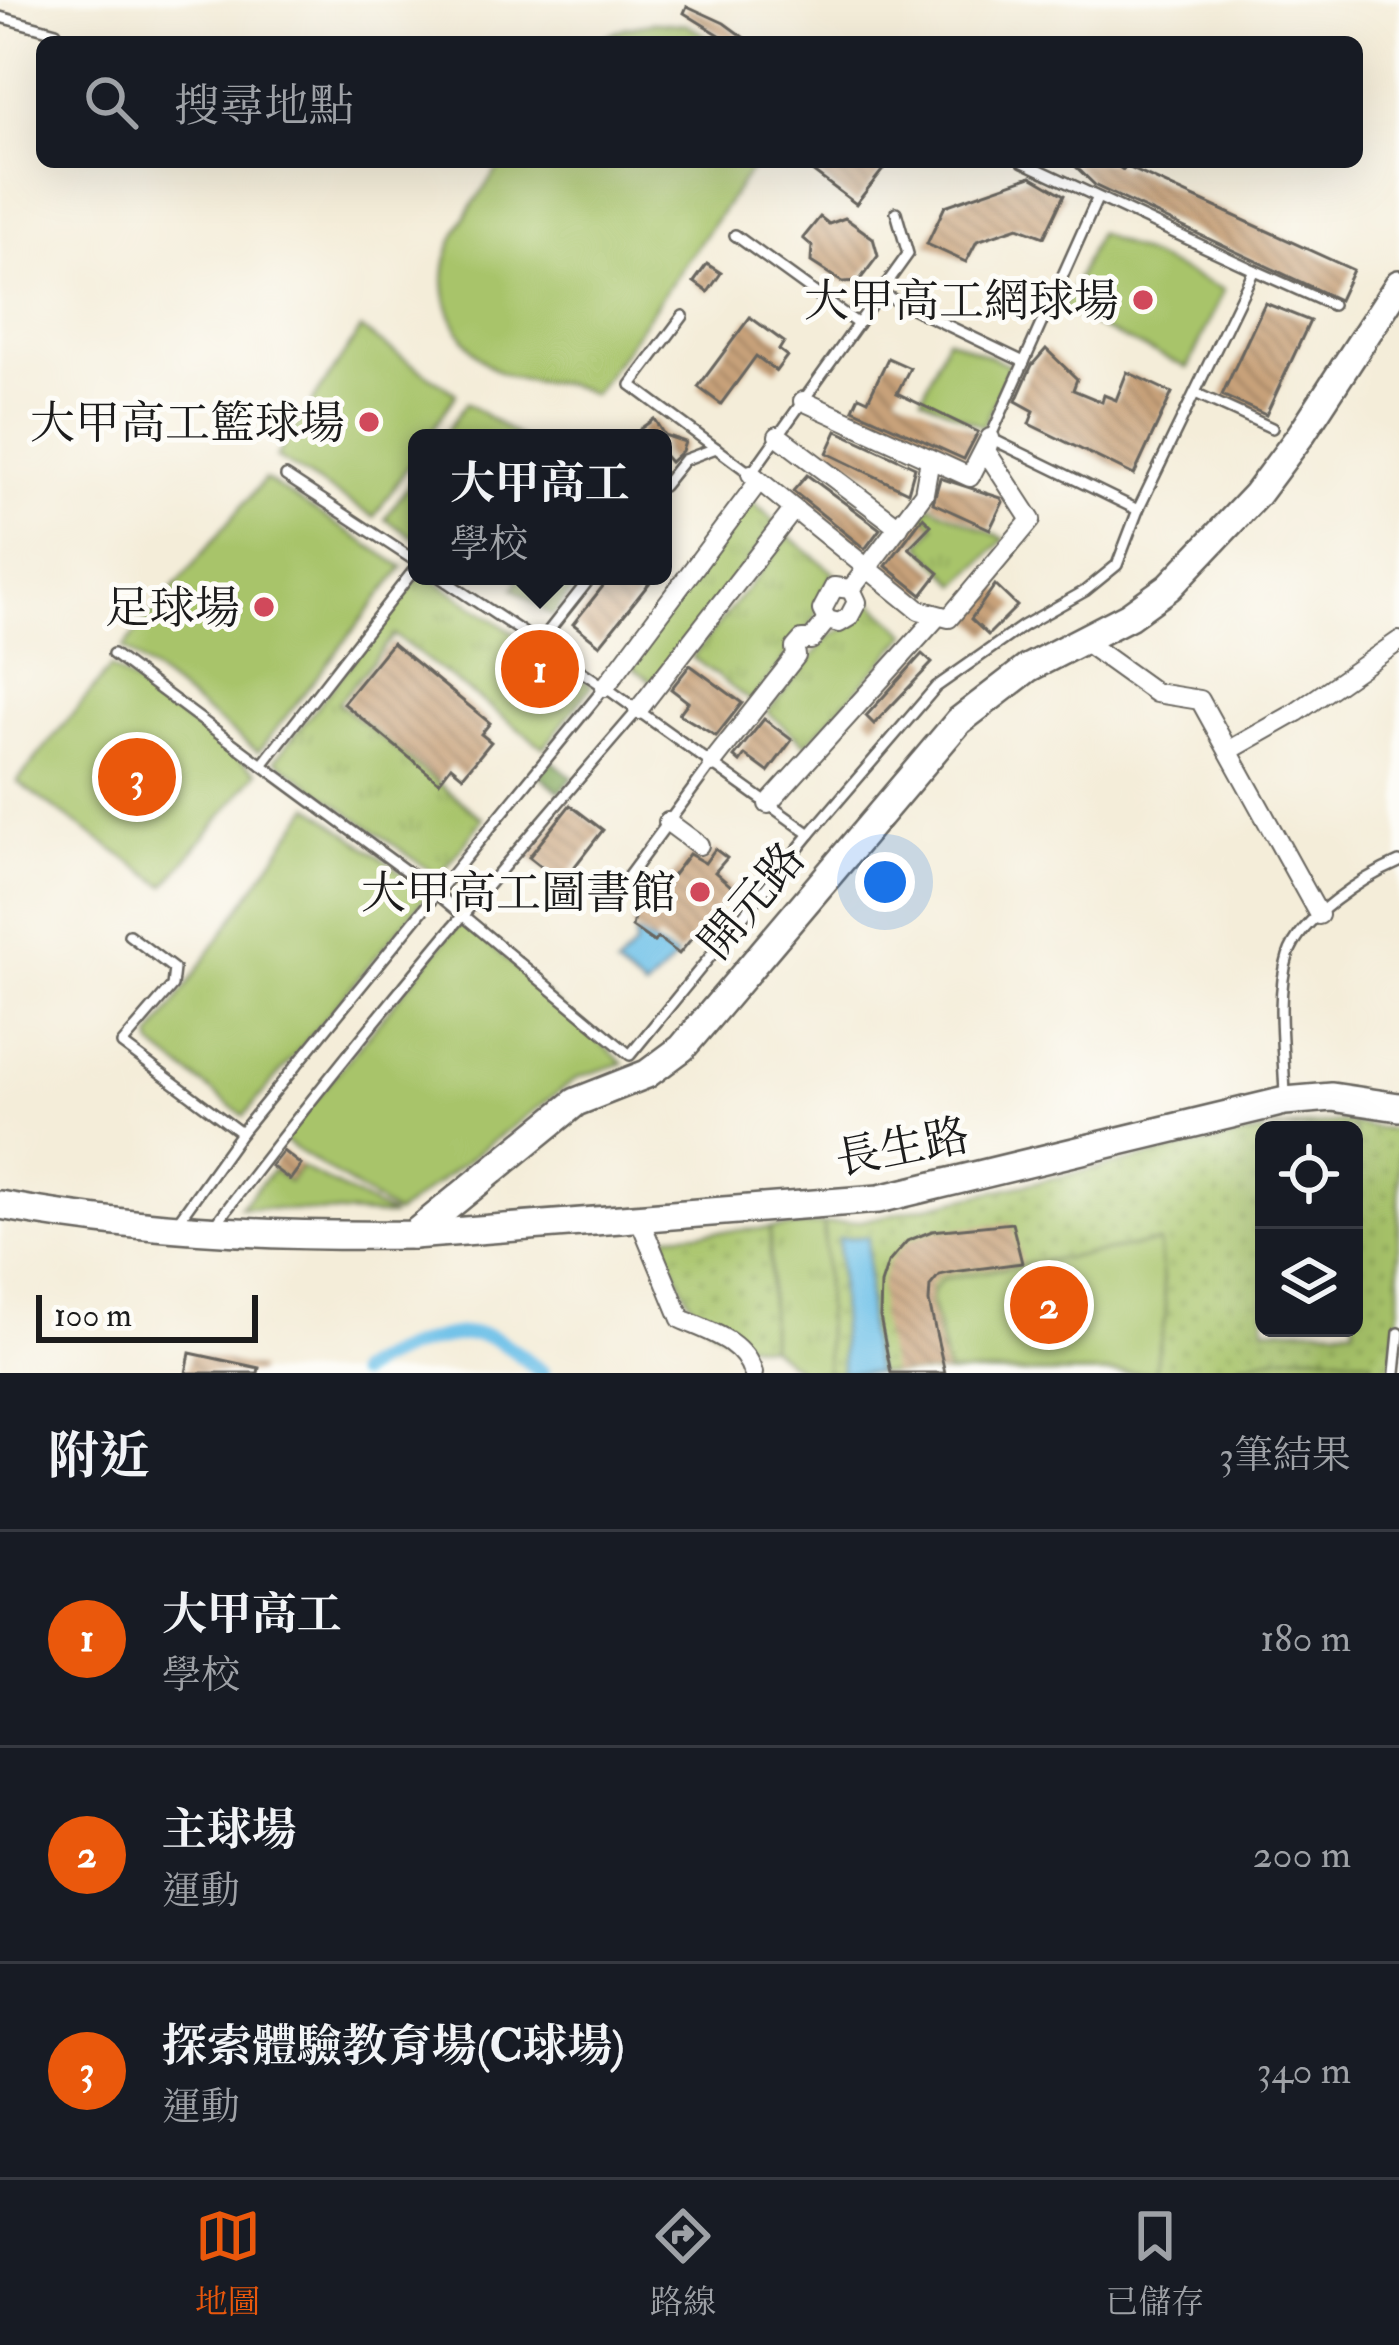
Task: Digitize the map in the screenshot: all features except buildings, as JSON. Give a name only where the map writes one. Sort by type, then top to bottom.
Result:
[{"type":"street","name":"開元路","points":[[413,1235],[576,1102],[647,1074],[682,1048],[959,721],[1028,668],[1129,616],[1169,586],[1256,495],[1399,284]]},
{"type":"street","points":[[803,401],[970,477],[990,438]]},
{"type":"street","points":[[778,436],[898,527]]},
{"type":"street","points":[[605,686],[755,477],[919,610],[949,618],[1031,520],[986,451],[990,438]]},
{"type":"street","points":[[712,763],[796,656],[795,648],[802,640],[811,640],[827,620],[839,623],[849,617],[857,602],[851,589],[924,494],[930,459]]},
{"type":"street","points":[[638,710],[794,509]]},
{"type":"street","points":[[768,804],[937,616]]},
{"type":"street","points":[[1082,640],[1156,694],[1200,700],[1319,915]]},
{"type":"street","points":[[1230,750],[1297,712],[1399,641]]},
{"type":"street","points":[[668,822],[699,845]]},
{"type":"street","name":"長生路","points":[[413,1235],[879,1199],[1285,1101],[1331,1097],[1399,1107]]},
{"type":"street","points":[[0,1205],[174,1227],[335,1236],[413,1235]]},
{"type":"street","points":[[639,1219],[681,1319],[735,1344],[748,1357],[753,1373]]},
{"type":"lane","points":[[0,17],[56,32]]},
{"type":"lane","points":[[1035,168],[1332,305]]},
{"type":"lane","points":[[1097,199],[990,438],[1138,510]]},
{"type":"lane","points":[[682,316],[631,385],[755,477],[778,436],[908,254],[896,212]]},
{"type":"lane","points":[[735,235],[858,324]]},
{"type":"lane","points":[[113,654],[436,893],[630,1055],[936,687],[1023,626],[1085,591],[1117,565],[1138,510],[1254,270]]},
{"type":"lane","points":[[880,293],[1024,362]]},
{"type":"lane","points":[[1195,393],[1272,428]]},
{"type":"lane","points":[[672,475],[684,460],[716,448]]},
{"type":"lane","points":[[286,476],[408,558]]},
{"type":"lane","points":[[262,764],[408,576]]},
{"type":"lane","points":[[451,585],[605,686],[810,834]]},
{"type":"lane","points":[[539,643],[585,585]]},
{"type":"lane","points":[[174,1227],[241,1133],[605,686]]},
{"type":"lane","points":[[212,1229],[462,914],[638,710]]},
{"type":"lane","points":[[602,911],[712,763]]},
{"type":"lane","points":[[1285,1101],[1283,986],[1288,955],[1319,915],[1372,873],[1399,862]]},
{"type":"lane","points":[[129,935],[174,969],[172,986],[122,1044],[241,1133]]},
{"type":"lane","points":[[1395,1373],[1399,1333]]},
{"type":"green space","points":[[657,22],[687,25],[707,36],[607,36]]},
{"type":"green space","points":[[499,168],[752,168],[593,395],[498,371],[463,337],[444,289],[445,266],[474,203]]},
{"type":"green space","name":"大甲高工網球場","points":[[1098,233],[1224,290],[1188,368],[1062,311]]},
{"type":"green space","name":"大甲高工籃球場","points":[[361,329],[456,394],[433,429],[408,429],[408,466],[374,517],[276,457]]},
{"type":"green space","points":[[947,338],[1010,365],[983,427],[922,397]]},
{"type":"green space","points":[[466,403],[507,429],[448,429]]},
{"type":"green space","name":"足球場","points":[[265,479],[403,567],[258,752],[123,648]]},
{"type":"green space","points":[[408,486],[408,533],[385,519]]},
{"type":"green space","points":[[749,499],[777,523],[656,685],[626,662]]},
{"type":"green space","points":[[930,505],[1005,539],[958,585],[920,544],[935,526],[924,516]]},
{"type":"green space","points":[[789,536],[834,573],[818,598],[815,619],[751,702],[692,657]]},
{"type":"green space","points":[[412,585],[442,585],[592,685],[544,748],[394,635],[338,703],[483,819],[439,877],[275,760]]},
{"type":"green space","points":[[516,585],[576,585],[552,616]]},
{"type":"green space","points":[[868,599],[908,634],[806,745],[767,712],[829,637],[857,622]]},
{"type":"green space","points":[[111,667],[257,772],[165,886],[17,782]]},
{"type":"green space","points":[[551,760],[573,778],[560,792],[538,775]]},
{"type":"green space","points":[[310,806],[429,893],[244,1116],[153,1046],[151,1038]]},
{"type":"green space","points":[[462,920],[623,1063],[578,1077],[396,1214],[282,1140]]},
{"type":"green space","points":[[1363,1125],[1399,1131],[1399,1308],[1391,1373],[827,1373],[824,1224],[861,1221],[1255,1133],[1255,1337],[1363,1337]]},
{"type":"green space","points":[[301,1167],[393,1216],[240,1207],[273,1170],[289,1182]]},
{"type":"green space","points":[[824,1224],[827,1373],[802,1373],[770,1347],[770,1228]]},
{"type":"green space","points":[[770,1228],[770,1347],[745,1343],[710,1326],[688,1298],[663,1239]]},
{"type":"green space","points":[[1159,1242],[1166,1313],[1154,1373],[948,1373],[931,1300],[942,1279]]},
{"type":"green space","points":[[1316,1353],[1372,1361],[1370,1373],[1222,1373],[1268,1358]]},
{"type":"water","points":[[635,934],[677,957],[645,990],[616,967],[635,946]]},
{"type":"water","points":[[868,1237],[868,1333],[876,1373],[842,1373],[839,1238]]},
{"type":"waterway","points":[[358,1373],[405,1349],[463,1335],[495,1339],[543,1373]]},
{"type":"place","name":"大甲高工網球場","points":[[1143,300]]},
{"type":"place","name":"大甲高工籃球場","points":[[369,422]]},
{"type":"place","name":"足球場","points":[[264,607]]},
{"type":"place","name":"大甲高工","points":[[540,669]]},
{"type":"place","name":"探索體驗教育場(C球場)","points":[[137,777]]},
{"type":"place","name":"大甲高工圖書館","points":[[700,892]]},
{"type":"place","name":"主球場","points":[[1049,1305]]}]
